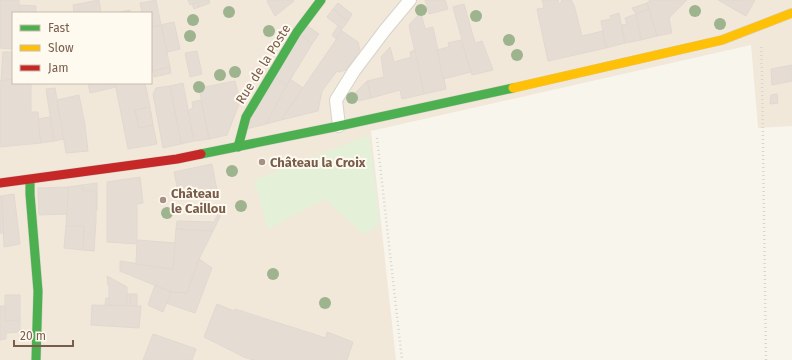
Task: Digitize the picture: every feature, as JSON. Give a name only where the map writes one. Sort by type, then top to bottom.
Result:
[{"type":"main road","name":"Rue de la Poste","points":[[238,147],[246,117],[297,32],[321,0]]},
{"type":"main road","points":[[0,183],[177,159],[339,126],[722,40],[792,13]]},
{"type":"main road","points":[[30,180],[38,291],[36,360]]},
{"type":"lane","points":[[339,126],[336,100],[354,71],[410,0]]},
{"type":"path","points":[[759,26],[762,73],[766,360]]},
{"type":"path","points":[[375,118],[402,360]]},
{"type":"shaded area","points":[[0,0],[792,0],[792,126],[758,128],[751,45],[371,131],[396,360],[0,360]]},
{"type":"green space","points":[[369,135],[380,224],[364,235],[325,199],[268,229],[254,180]]},
{"type":"building","points":[[0,0],[19,0],[19,12],[12,12],[12,49],[0,48]]},
{"type":"building","points":[[99,0],[101,12],[74,12],[73,5]]},
{"type":"building","points":[[156,0],[161,25],[152,27],[152,12],[142,12],[140,3]]},
{"type":"building","points":[[188,0],[209,0],[210,3],[199,7],[198,2],[190,5]]},
{"type":"building","points":[[425,0],[445,0],[448,9],[429,14]]},
{"type":"building","points":[[542,0],[558,0],[559,4],[562,0],[571,0],[574,5],[582,36],[603,31],[606,48],[548,61],[537,9],[544,8]]},
{"type":"building","points":[[650,0],[687,0],[669,18],[672,33],[657,36],[647,3]]},
{"type":"building","points":[[718,0],[755,0],[746,16]]},
{"type":"building","points":[[267,1],[294,1],[275,16]]},
{"type":"building","points":[[198,2],[199,7],[194,9],[192,4]]},
{"type":"building","points":[[338,3],[352,14],[348,21],[333,9]]},
{"type":"building","points":[[647,3],[649,9],[636,14],[632,8]]},
{"type":"building","points":[[464,4],[475,43],[482,41],[493,70],[472,75],[453,7]]},
{"type":"building","points":[[19,5],[36,6],[36,12],[19,12]]},
{"type":"building","points":[[333,9],[348,21],[342,29],[327,17]]},
{"type":"building","points":[[649,9],[657,36],[641,40],[636,14]]},
{"type":"building","points":[[130,10],[131,12],[120,12]]},
{"type":"building","points":[[421,12],[425,29],[433,27],[446,89],[424,94],[409,25]]},
{"type":"building","points":[[619,13],[625,43],[606,48],[601,21],[611,19],[610,16]]},
{"type":"building","points":[[636,14],[641,40],[625,43],[622,25],[627,24],[625,18]]},
{"type":"building","points":[[174,22],[180,49],[167,52],[161,25]]},
{"type":"building","points":[[305,24],[319,34],[312,44],[299,34]]},
{"type":"building","points":[[161,25],[170,67],[153,71],[152,66],[152,27]]},
{"type":"building","points":[[338,26],[342,29],[336,39],[332,35]]},
{"type":"building","points":[[342,31],[358,42],[360,50],[346,70],[339,72],[337,71],[322,91],[318,111],[281,120]]},
{"type":"building","points":[[299,34],[312,44],[287,85],[272,76]]},
{"type":"building","points":[[461,40],[471,72],[443,79],[437,50],[449,47],[448,43]]},
{"type":"building","points":[[390,47],[394,62],[411,57],[410,52],[415,50],[424,94],[402,99],[400,90],[371,98],[367,81],[384,77],[381,57]]},
{"type":"building","points":[[197,51],[202,74],[190,77],[185,53]]},
{"type":"building","points":[[3,52],[12,52],[12,79],[1,81]]},
{"type":"building","points":[[792,65],[792,81],[772,85],[771,69]]},
{"type":"building","points":[[170,67],[171,73],[154,77],[153,71]]},
{"type":"building","points":[[272,76],[287,85],[266,124],[246,129]]},
{"type":"building","points":[[12,79],[12,84],[31,84],[31,112],[38,112],[41,143],[0,147],[0,81]]},
{"type":"building","points":[[290,79],[303,88],[281,120],[266,124]]},
{"type":"building","points":[[235,81],[240,102],[227,135],[209,139],[199,88]]},
{"type":"building","points":[[367,81],[371,98],[358,101],[356,92]]},
{"type":"building","points":[[183,83],[194,141],[181,144],[170,86]]},
{"type":"building","points":[[88,84],[115,84],[116,87],[90,93]]},
{"type":"building","points":[[115,84],[145,84],[150,107],[135,110],[139,128],[153,125],[157,144],[128,149]]},
{"type":"building","points":[[170,86],[181,144],[163,148],[153,94],[156,88]]},
{"type":"building","points":[[55,88],[64,139],[54,141],[46,89]]},
{"type":"building","points":[[777,94],[778,103],[770,104],[771,95]]},
{"type":"building","points":[[79,95],[88,151],[66,153],[57,100]]},
{"type":"building","points":[[201,100],[209,139],[194,141],[188,110],[193,108],[192,102]]},
{"type":"building","points":[[150,107],[153,125],[139,128],[135,110]]},
{"type":"building","points":[[50,117],[54,141],[41,143],[38,119]]},
{"type":"building","points":[[212,164],[218,196],[202,199],[201,196],[180,200],[174,172]]},
{"type":"building","points":[[140,177],[143,203],[137,204],[137,244],[107,242],[107,182]]},
{"type":"building","points":[[97,183],[97,210],[95,210],[96,191],[83,191],[82,185]]},
{"type":"building","points":[[82,185],[83,191],[96,191],[94,251],[83,250],[84,226],[66,226],[68,187]]},
{"type":"building","points":[[68,187],[67,214],[39,215],[38,188]]},
{"type":"building","points":[[14,194],[20,244],[4,247],[2,196]]},
{"type":"building","points":[[0,196],[2,196],[3,233],[0,233]]},
{"type":"building","points":[[219,212],[222,213],[213,231],[176,229],[177,221],[214,222]]},
{"type":"building","points":[[66,226],[84,226],[83,250],[64,248]]},
{"type":"building","points":[[176,229],[213,231],[199,259],[187,293],[171,292],[120,271],[120,261],[173,269]]},
{"type":"building","points":[[137,240],[175,243],[173,269],[136,264]]},
{"type":"building","points":[[199,259],[212,268],[195,313],[166,303],[171,292],[187,293]]},
{"type":"building","points":[[107,276],[127,287],[127,306],[109,305],[109,286]]},
{"type":"building","points":[[155,285],[171,292],[163,312],[148,305]]},
{"type":"building","points":[[127,294],[131,294],[130,306],[127,306]]},
{"type":"building","points":[[131,294],[137,294],[137,306],[130,306]]},
{"type":"building","points":[[5,295],[20,295],[20,320],[5,321]]},
{"type":"building","points":[[106,298],[109,298],[109,305],[105,305]]},
{"type":"building","points":[[217,304],[234,311],[235,309],[326,338],[327,332],[353,342],[347,360],[253,360],[244,357],[204,337]]},
{"type":"building","points":[[92,305],[141,306],[139,328],[91,325]]},
{"type":"building","points":[[0,306],[5,306],[5,321],[20,320],[20,332],[6,333],[6,339],[0,340]]},
{"type":"building","points":[[153,334],[196,349],[192,360],[143,360]]},
{"type":"traffic: fast","points":[[238,147],[246,117],[297,32],[321,0]]},
{"type":"traffic: fast","points":[[201,154],[513,88]]},
{"type":"traffic: fast","points":[[30,180],[38,291],[36,360]]},
{"type":"traffic: slow","points":[[513,88],[722,40],[792,13]]},
{"type":"traffic: jam","points":[[0,183],[177,159],[201,154]]},
{"type":"place","name":"Château la Croix","points":[[262,162]]},
{"type":"place","name":"Château le Caillou","points":[[163,200]]}]
